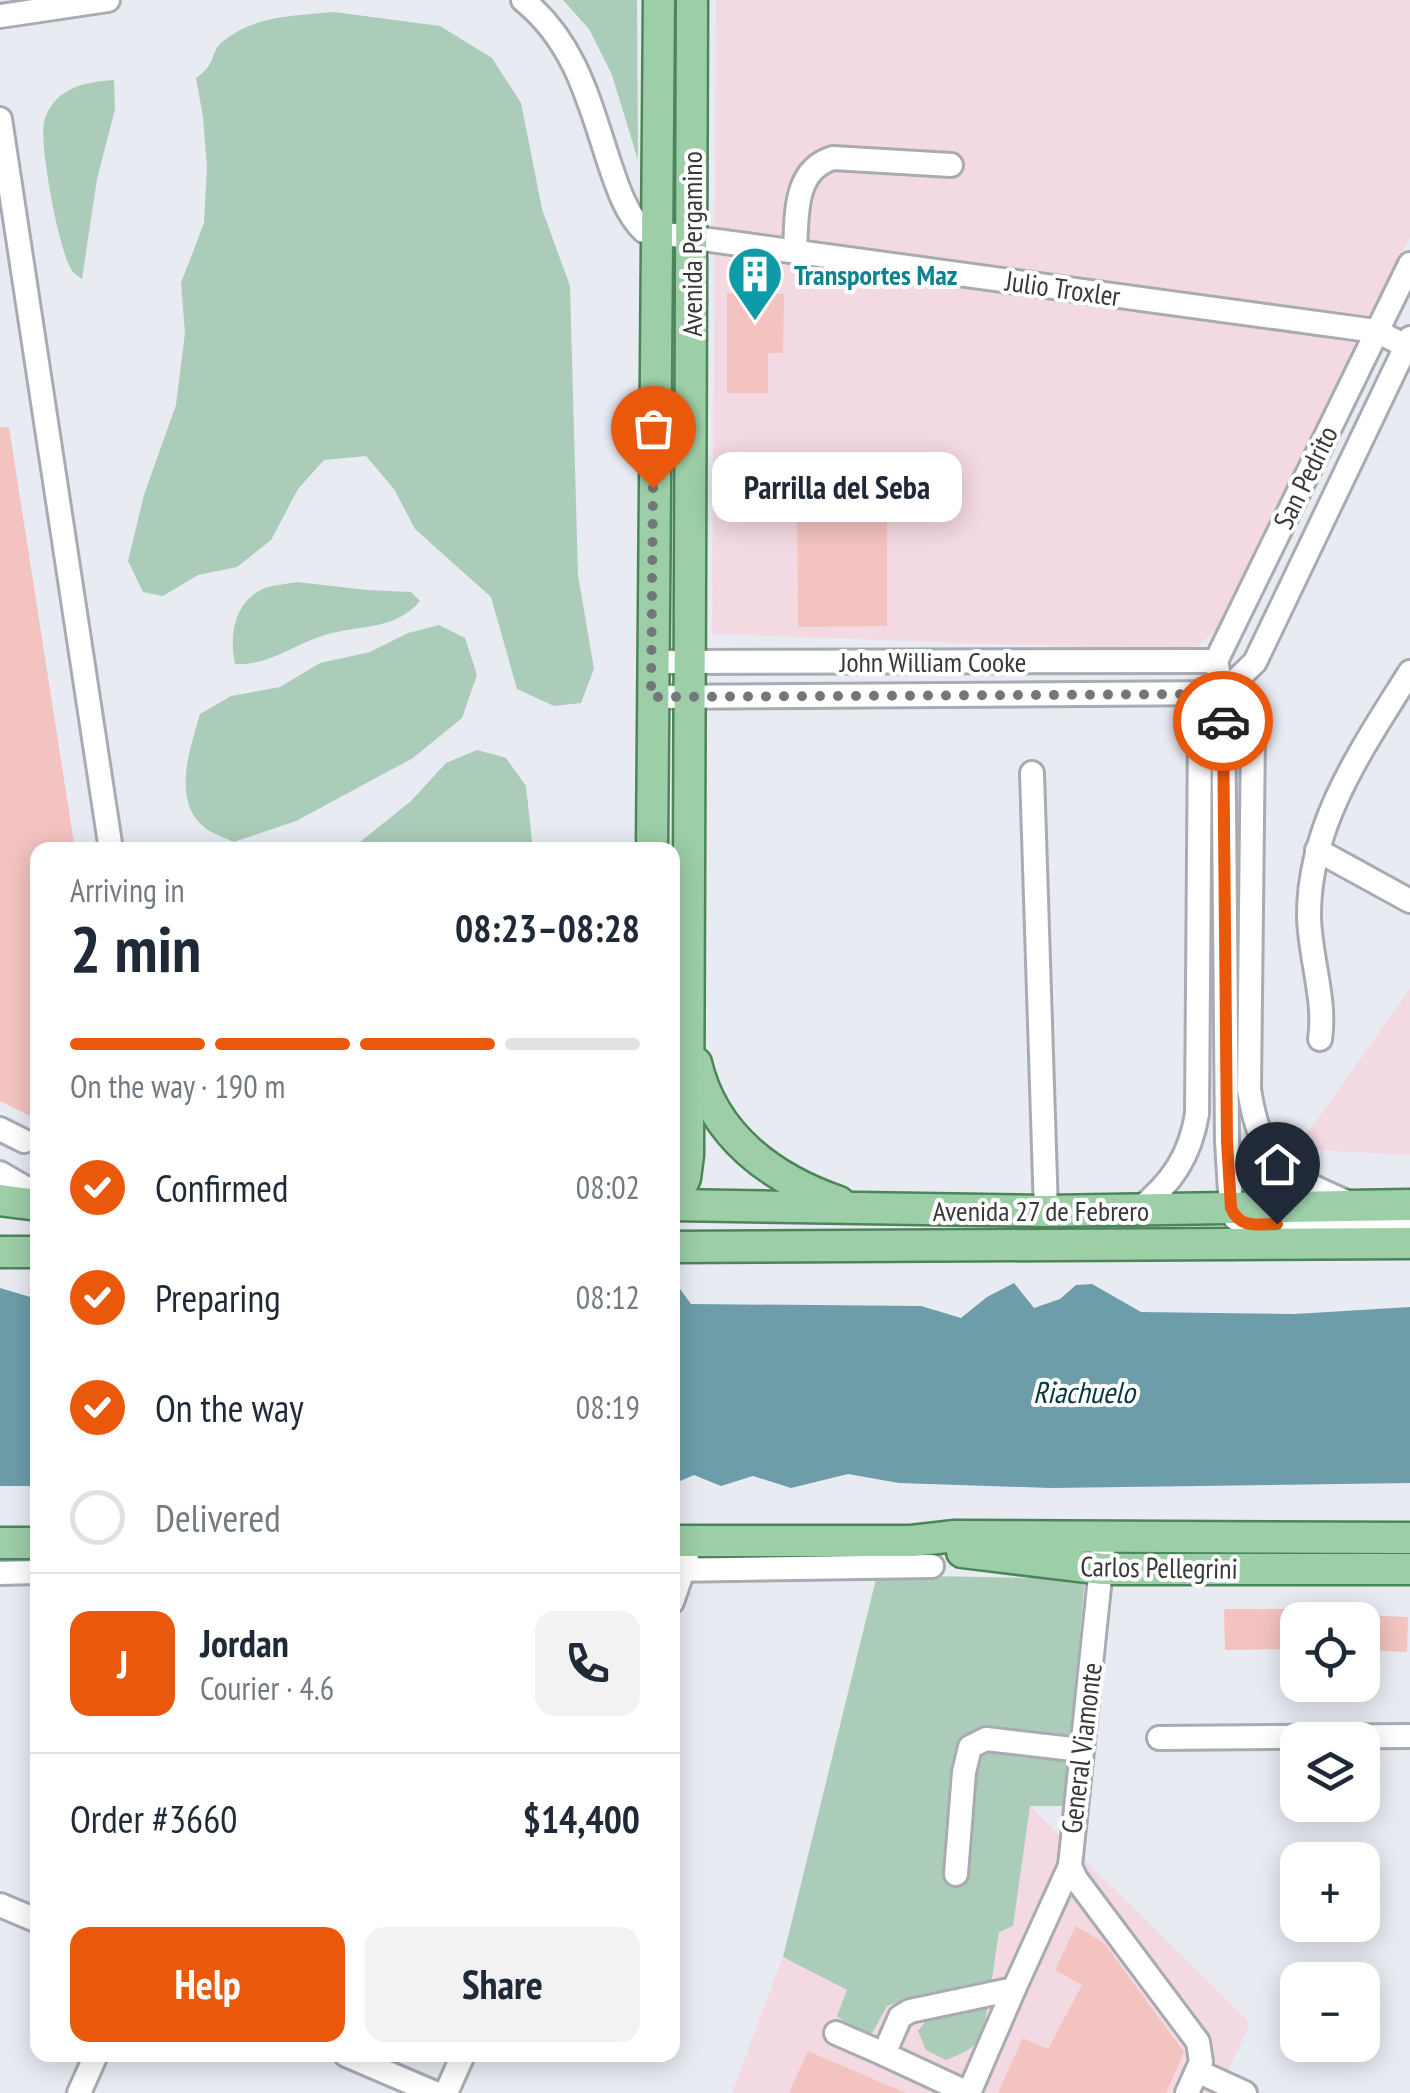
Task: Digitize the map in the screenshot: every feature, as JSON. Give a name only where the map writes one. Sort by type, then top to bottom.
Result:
[{"type":"main road","name":"Avenida Pergamino","points":[[652,842],[659,0]]},
{"type":"main road","name":"Avenida Pergamino","points":[[680,1187],[688,1155],[690,1038],[692,0]]},
{"type":"main road","points":[[690,1038],[706,1092],[735,1139],[762,1165],[794,1185],[865,1211]]},
{"type":"main road","points":[[0,1200],[30,1203]]},
{"type":"main road","name":"Avenida 27 de Febrero","points":[[680,1205],[1046,1211],[1410,1205]]},
{"type":"main road","name":"Avenida 27 de Febrero","points":[[680,1247],[1410,1242]]},
{"type":"main road","points":[[0,1252],[30,1252]]},
{"type":"main road","name":"Carlos Pellegrini","points":[[680,1555],[911,1541],[1000,1558],[1410,1538]]},
{"type":"main road","points":[[0,1543],[30,1543]]},
{"type":"main road","name":"Carlos Pellegrini","points":[[1103,1554],[1410,1570]]},
{"type":"street","points":[[0,16],[108,0]]},
{"type":"street","points":[[523,0],[562,40],[579,69],[613,175],[630,214],[644,232],[656,233]]},
{"type":"street","points":[[0,120],[110,842]]},
{"type":"street","points":[[795,251],[798,200],[804,180],[818,162],[833,158],[951,165]]},
{"type":"street","name":"Julio Troxler","points":[[656,233],[1376,331],[1408,342]]},
{"type":"street","name":"San Pedrito","points":[[1216,661],[1410,264]]},
{"type":"street","name":"San Pedrito","points":[[1138,1210],[1184,1162],[1197,1114],[1200,728],[1223,694],[1255,662],[1408,342]]},
{"type":"street","points":[[1216,661],[1223,694],[1231,1208],[1244,1224],[1410,1224]]},
{"type":"street","name":"John William Cooke","points":[[651,662],[1216,661]]},
{"type":"street","points":[[1320,1039],[1324,1017],[1310,935],[1309,888],[1317,850],[1328,814],[1410,672]]},
{"type":"street","points":[[1223,694],[1252,732],[1249,1089],[1253,1116],[1276,1162],[1292,1176],[1355,1205]]},
{"type":"street","name":"John William Cooke","points":[[651,697],[1223,694]]},
{"type":"street","points":[[1032,773],[1046,1211]]},
{"type":"street","points":[[1317,850],[1410,900]]},
{"type":"street","points":[[0,1129],[24,1141]]},
{"type":"street","points":[[0,1173],[30,1190]]},
{"type":"street","name":"General Viamonte","points":[[1103,1554],[1070,1866],[1191,2029],[1201,2050],[1197,2071]]},
{"type":"street","points":[[680,1555],[932,1566]]},
{"type":"street","points":[[0,1573],[30,1572]]},
{"type":"street","points":[[1160,1738],[1410,1736]]},
{"type":"street","points":[[956,1874],[964,1772],[970,1747],[986,1739],[1081,1750]]},
{"type":"street","points":[[836,2032],[968,2093],[1070,1866]]},
{"type":"street","points":[[0,1905],[30,1918]]},
{"type":"street","points":[[884,2054],[900,2017],[910,2011],[1014,1989]]},
{"type":"street","points":[[78,2093],[93,2062]]},
{"type":"street","points":[[362,2062],[435,2093]]},
{"type":"street","points":[[446,2093],[460,2062]]},
{"type":"street","points":[[1187,2093],[1197,2071],[1245,2093]]},
{"type":"shaded area","points":[[716,0],[1410,0],[1410,237],[1219,627],[1198,646],[1171,650],[712,634]]},
{"type":"shaded area","points":[[1410,989],[1410,1155],[1316,1150],[1307,1134]]},
{"type":"shaded area","points":[[1030,1806],[1250,2023],[1218,2093],[732,2093],[783,1957],[887,2006],[991,1985],[999,1932],[1013,1926]]},
{"type":"green space","points":[[563,0],[637,0],[638,160],[612,75],[589,29]]},
{"type":"green space","points":[[334,12],[440,26],[492,58],[521,103],[542,209],[570,286],[578,575],[594,669],[581,703],[554,706],[517,689],[491,597],[415,529],[394,489],[366,456],[324,460],[298,489],[271,540],[237,567],[198,575],[163,596],[143,592],[128,561],[144,495],[176,405],[185,333],[181,283],[204,223],[207,167],[196,78],[207,68],[222,42],[248,26],[275,18]]},
{"type":"green space","points":[[114,80],[115,109],[97,179],[82,279],[72,271],[66,258],[55,218],[43,129],[50,108],[64,93],[93,82]]},
{"type":"green space","points":[[297,582],[411,592],[420,601],[390,621],[332,633],[261,661],[235,664],[234,631],[246,601],[265,588]]},
{"type":"green space","points":[[439,625],[465,638],[477,675],[462,718],[413,758],[296,821],[234,842],[208,830],[195,817],[188,804],[186,774],[200,714],[231,696],[280,687],[320,663],[370,652],[408,633]]},
{"type":"green space","points":[[477,750],[506,758],[526,786],[532,842],[360,842],[411,801],[446,763]]},
{"type":"green space","points":[[877,1575],[1085,1579],[1064,1806],[1030,1806],[1013,1926],[999,1932],[991,1985],[887,2006],[869,2039],[837,2016],[847,1990],[783,1957]]},
{"type":"green space","points":[[988,2005],[981,2035],[973,2046],[946,2060],[926,2050],[918,2031],[930,2016]]},
{"type":"water","name":"Riachuelo","points":[[1014,1283],[1034,1308],[1060,1299],[1076,1285],[1092,1284],[1141,1312],[1295,1314],[1410,1307],[1410,1483],[1050,1488],[899,1483],[848,1474],[791,1488],[753,1476],[721,1486],[694,1475],[680,1481],[680,1289],[691,1304],[921,1306],[961,1318],[987,1297]]},
{"type":"water","points":[[0,1288],[30,1297],[30,1486],[0,1486]]},
{"type":"building","name":"Transportes Maz","points":[[727,293],[784,294],[783,353],[768,353],[768,393],[727,393]]},
{"type":"building","points":[[0,427],[9,427],[74,842],[30,842],[30,1116],[0,1101]]},
{"type":"building","points":[[797,480],[887,484],[887,626],[798,627]]},
{"type":"building","points":[[1224,1609],[1280,1609],[1280,1649],[1225,1650]]},
{"type":"building","points":[[1380,1616],[1408,1617],[1407,1652],[1380,1651]]},
{"type":"building","points":[[1076,1926],[1104,1943],[1184,2052],[1166,2093],[998,2093],[1023,2038],[1048,2049],[1082,1985],[1055,1970]]},
{"type":"building","points":[[808,2051],[906,2093],[789,2093]]},
{"type":"way so far","points":[[653,488],[651,697],[1223,694],[1223,721]]},
{"type":"place","name":"Transportes Maz","points":[[755,323]]},
{"type":"place","name":"Parrilla del Seba","points":[[653,488]]},
{"type":"route","points":[[1223,721],[1231,1208],[1244,1224],[1277,1224]]}]
